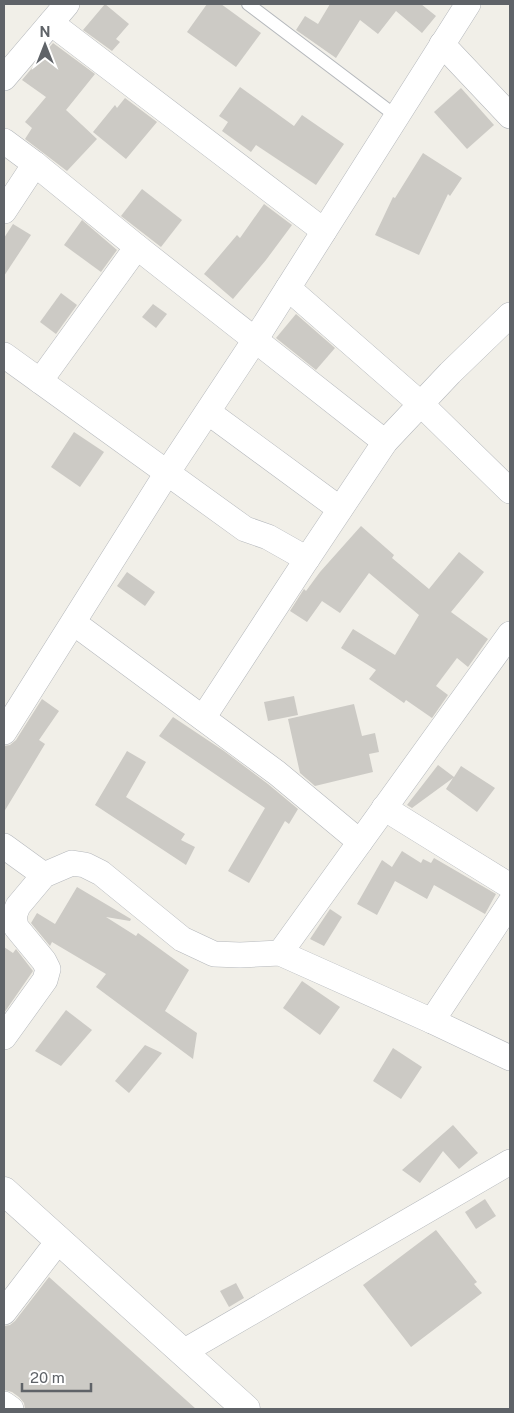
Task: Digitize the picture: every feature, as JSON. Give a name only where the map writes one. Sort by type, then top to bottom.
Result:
[{"type":"street","points":[[4,78],[67,4]]},
{"type":"street","points":[[4,732],[167,473],[255,340],[468,4]]},
{"type":"street","points":[[51,23],[324,231]]},
{"type":"street","points":[[442,44],[510,116]]},
{"type":"street","points":[[4,141],[385,442]]},
{"type":"street","points":[[4,211],[35,164]]},
{"type":"street","points":[[40,381],[137,247]]},
{"type":"street","points":[[288,288],[422,405],[510,492]]},
{"type":"street","points":[[203,718],[385,442],[422,405],[450,373],[510,315]]},
{"type":"street","points":[[5,358],[40,381],[245,529],[268,537],[307,559]]},
{"type":"street","points":[[208,412],[340,509]]},
{"type":"street","points":[[74,623],[277,773],[360,842]]},
{"type":"street","points":[[280,953],[384,808],[502,664],[510,634]]},
{"type":"street","points":[[384,808],[510,886]]},
{"type":"street","points":[[4,846],[44,875]]},
{"type":"street","points":[[4,1036],[45,980],[48,969],[44,961],[16,927],[14,916],[18,906],[44,875],[72,863],[85,865],[101,873],[182,939],[214,954],[280,953],[510,1058]]},
{"type":"street","points":[[432,1021],[510,903]]},
{"type":"street","points":[[183,1352],[510,1162]]},
{"type":"street","points":[[4,1191],[246,1409]]},
{"type":"street","points":[[4,1312],[58,1240]]},
{"type":"street","points":[[4,1404],[11,1409]]},
{"type":"lane","points":[[248,4],[396,116]]},
{"type":"building","points":[[105,4],[129,24],[116,39],[120,42],[112,51],[83,30]]},
{"type":"building","points":[[207,4],[221,4],[261,33],[236,67],[187,32]]},
{"type":"building","points":[[330,4],[421,4],[436,16],[422,33],[396,11],[378,34],[360,20],[336,58],[296,30],[305,16],[318,24]]},
{"type":"building","points":[[53,43],[95,74],[66,110],[97,139],[67,171],[25,139],[32,128],[25,122],[46,97],[22,80]]},
{"type":"building","points":[[240,87],[294,126],[302,115],[344,144],[316,185],[256,145],[251,152],[222,131],[228,122],[219,116]]},
{"type":"building","points":[[461,88],[494,125],[467,149],[434,112]]},
{"type":"building","points":[[125,98],[157,122],[126,159],[93,132],[115,105],[117,108]]},
{"type":"building","points":[[423,153],[462,178],[450,196],[448,194],[419,255],[375,235],[393,197],[395,198]]},
{"type":"building","points":[[142,189],[182,220],[161,247],[121,216]]},
{"type":"building","points":[[264,204],[292,225],[233,299],[204,274],[237,235],[240,238]]},
{"type":"building","points":[[82,220],[117,250],[101,272],[64,245]]},
{"type":"building","points":[[13,224],[31,235],[4,276],[4,238]]},
{"type":"building","points":[[61,293],[77,305],[56,334],[40,322]]},
{"type":"building","points":[[153,304],[167,314],[156,328],[142,317]]},
{"type":"building","points":[[296,314],[335,348],[316,370],[276,338]]},
{"type":"building","points":[[74,432],[104,452],[80,487],[51,467]]},
{"type":"building","points":[[361,526],[394,555],[392,558],[429,589],[459,552],[484,572],[451,612],[488,639],[468,667],[457,658],[436,686],[448,695],[432,718],[406,700],[404,703],[369,679],[376,670],[341,648],[353,629],[395,655],[419,615],[369,573],[340,613],[322,601],[307,622],[290,611],[304,589],[306,591],[320,572]]},
{"type":"building","points":[[127,572],[155,592],[145,606],[117,586]]},
{"type":"building","points":[[294,696],[298,715],[268,721],[264,702]]},
{"type":"building","points":[[42,699],[59,711],[39,740],[45,744],[4,812],[4,746],[10,745],[16,740]]},
{"type":"building","points":[[354,704],[362,736],[375,733],[379,752],[369,754],[373,772],[315,786],[300,773],[288,719]]},
{"type":"building","points":[[173,717],[224,751],[298,809],[289,824],[285,821],[249,883],[228,871],[265,808],[159,736]]},
{"type":"building","points":[[127,751],[146,762],[126,797],[185,834],[181,840],[195,847],[186,865],[95,805]]},
{"type":"building","points":[[438,765],[454,777],[461,766],[495,788],[477,812],[446,789],[453,778],[412,808],[407,805]]},
{"type":"building","points":[[402,851],[421,863],[423,859],[431,863],[434,858],[496,894],[485,914],[434,885],[427,899],[395,881],[377,915],[357,904],[382,860],[392,867]]},
{"type":"building","points":[[77,887],[131,919],[130,921],[106,917],[136,936],[138,933],[189,970],[165,1011],[197,1033],[193,1059],[96,987],[106,974],[52,942],[50,946],[31,923],[37,913],[55,924]]},
{"type":"building","points":[[330,909],[342,917],[324,946],[310,939]]},
{"type":"building","points":[[4,947],[13,953],[16,949],[33,971],[4,1013]]},
{"type":"building","points":[[302,981],[340,1007],[320,1035],[283,1008]]},
{"type":"building","points":[[66,1010],[92,1030],[61,1066],[35,1051]]},
{"type":"building","points":[[145,1045],[162,1053],[129,1093],[115,1081]]},
{"type":"building","points":[[393,1048],[422,1067],[401,1099],[373,1081]]},
{"type":"building","points":[[453,1125],[478,1153],[459,1169],[443,1151],[420,1183],[402,1170]]},
{"type":"building","points":[[485,1199],[496,1216],[476,1229],[465,1212]]},
{"type":"building","points":[[436,1230],[477,1282],[474,1284],[482,1293],[411,1347],[363,1285]]},
{"type":"building","points":[[49,1277],[196,1409],[25,1409],[24,1403],[19,1397],[12,1392],[4,1390],[4,1326],[10,1325],[15,1321]]},
{"type":"building","points":[[236,1283],[244,1298],[229,1307],[220,1291]]}]
